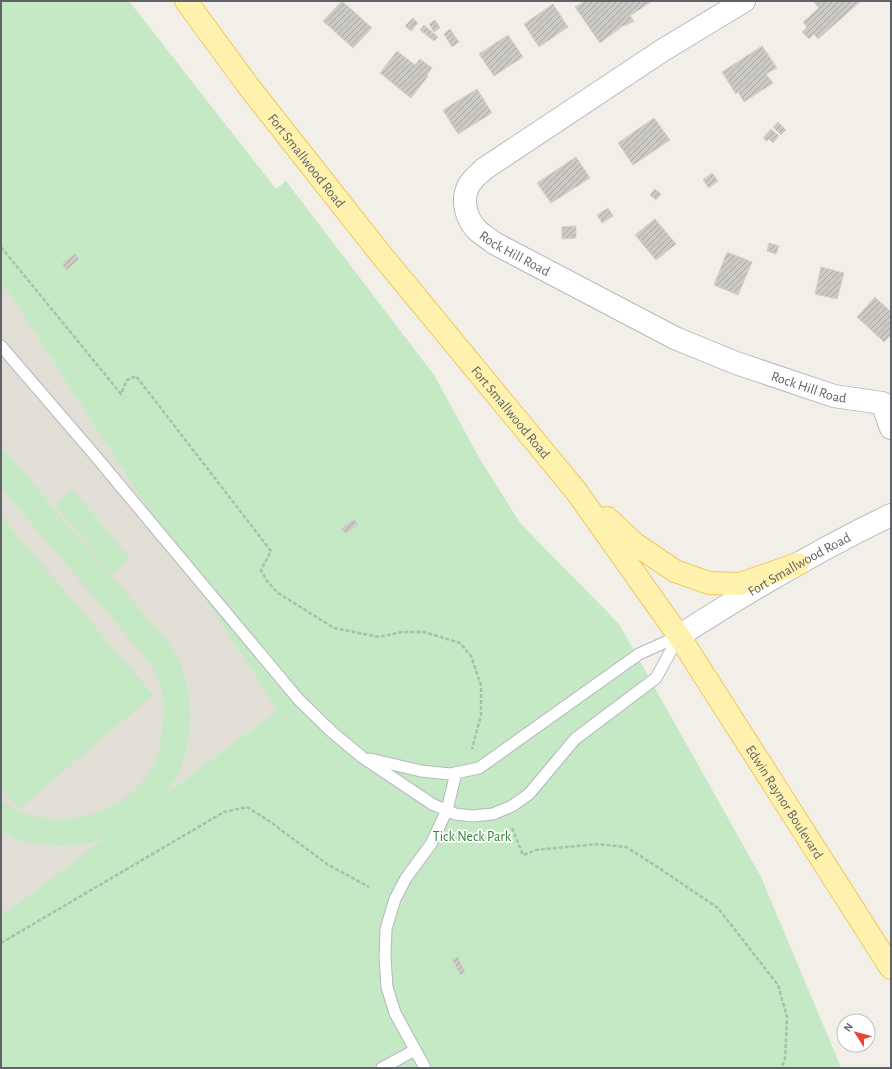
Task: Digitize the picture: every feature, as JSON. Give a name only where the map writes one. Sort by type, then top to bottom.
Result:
[{"type":"main road","name":"Fort Smallwood Road","points":[[186,1],[249,87],[379,252],[576,491],[679,636]]},
{"type":"main road","points":[[576,491],[635,544],[675,571],[709,583],[740,584],[798,564]]},
{"type":"main road","name":"Edwin Raynor Boulevard","points":[[679,636],[891,968]]},
{"type":"street","name":"Rock Hill Road","points":[[744,1],[664,50],[484,169],[468,186],[464,200],[468,217],[477,229],[494,243],[675,338],[736,363],[834,396],[886,398],[891,428]]},
{"type":"street","name":"Fort Smallwood Road","points":[[679,636],[798,564],[891,515]]},
{"type":"lane","points":[[1,346],[92,452],[299,700],[332,732],[362,757],[432,804],[455,814],[472,816],[493,814],[512,806],[529,794],[575,739],[656,678],[679,636]]},
{"type":"lane","points":[[362,757],[422,771],[450,774],[479,768],[639,654],[679,636]]},
{"type":"lane","points":[[425,1068],[395,1013],[387,987],[385,958],[386,929],[395,899],[406,878],[431,844],[447,810],[456,773]]},
{"type":"lane","points":[[382,1068],[415,1050]]},
{"type":"path","points":[[1,247],[121,394],[126,380],[136,376],[271,551],[261,570],[267,581],[278,593],[334,628],[379,637],[402,632],[424,632],[460,643],[471,656],[482,685],[481,715],[472,749]]},
{"type":"path","points":[[1,943],[224,812],[247,807],[269,821],[328,864],[370,887]]},
{"type":"path","points":[[512,828],[523,855],[536,850],[597,844],[626,847],[718,908],[778,985],[787,1017],[785,1060],[781,1068]]},
{"type":"shaded area","points":[[1,283],[12,297],[277,711],[1,916]]},
{"type":"green space","name":"Tick Neck Park","points":[[1,1],[129,1],[276,189],[286,181],[434,375],[481,461],[520,523],[619,624],[761,877],[841,1068],[1,1068],[1,916],[104,839],[81,845],[55,846],[19,841],[1,830],[1,799],[12,808],[21,812],[42,817],[61,819],[96,813],[113,805],[128,795],[141,783],[152,768],[161,740],[164,702],[158,679],[149,663],[1,488],[1,446],[167,641],[177,656],[187,684],[190,728],[185,756],[180,770],[165,794],[277,711],[12,297],[1,283]]},
{"type":"green space","points":[[73,490],[130,558],[112,574],[55,505]]},
{"type":"green space","points":[[1,516],[153,695],[19,809],[1,788]]},
{"type":"building","points":[[342,1],[372,28],[353,48],[323,21]]},
{"type":"building","points":[[585,1],[652,1],[630,16],[634,21],[625,26],[624,25],[600,43],[575,7]]},
{"type":"building","points":[[813,1],[861,1],[818,39],[814,34],[809,39],[802,32],[807,27],[803,22],[819,8]]},
{"type":"building","points":[[553,4],[568,27],[539,47],[524,24]]},
{"type":"building","points":[[413,18],[418,23],[411,31],[405,26]]},
{"type":"building","points":[[435,20],[440,28],[434,32],[429,24]]},
{"type":"building","points":[[424,25],[438,37],[434,41],[420,30]]},
{"type":"building","points":[[450,29],[459,42],[452,47],[444,34]]},
{"type":"building","points":[[508,35],[523,57],[494,76],[479,54]]},
{"type":"building","points":[[762,46],[777,68],[766,74],[773,83],[744,102],[738,92],[736,94],[722,72]]},
{"type":"building","points":[[397,51],[415,65],[420,59],[432,68],[427,75],[428,76],[411,98],[380,73]]},
{"type":"building","points":[[477,89],[492,113],[458,134],[443,110]]},
{"type":"building","points":[[654,118],[670,140],[633,165],[618,143]]},
{"type":"building","points":[[778,122],[786,130],[781,135],[773,127]]},
{"type":"building","points":[[771,129],[779,136],[773,143],[769,139],[767,141],[763,138]]},
{"type":"building","points":[[576,157],[590,178],[551,203],[537,183]]},
{"type":"building","points":[[712,173],[718,181],[709,188],[703,180]]},
{"type":"building","points":[[655,189],[661,194],[656,200],[650,195]]},
{"type":"building","points":[[608,208],[613,216],[602,223],[597,215]]},
{"type":"building","points":[[655,219],[676,244],[656,260],[635,235]]},
{"type":"building","points":[[576,226],[576,238],[562,239],[562,227]]},
{"type":"building","points":[[769,243],[779,246],[776,254],[767,251]]},
{"type":"building","points":[[727,252],[752,262],[738,295],[714,285]]},
{"type":"building","points":[[75,253],[79,259],[67,270],[62,264]]},
{"type":"building","points":[[821,267],[844,273],[837,299],[815,294]]},
{"type":"building","points":[[875,297],[891,312],[891,335],[884,342],[857,317]]},
{"type":"building","points":[[354,519],[358,524],[346,534],[341,529]]},
{"type":"building","points":[[458,957],[465,972],[460,975],[452,960]]}]
